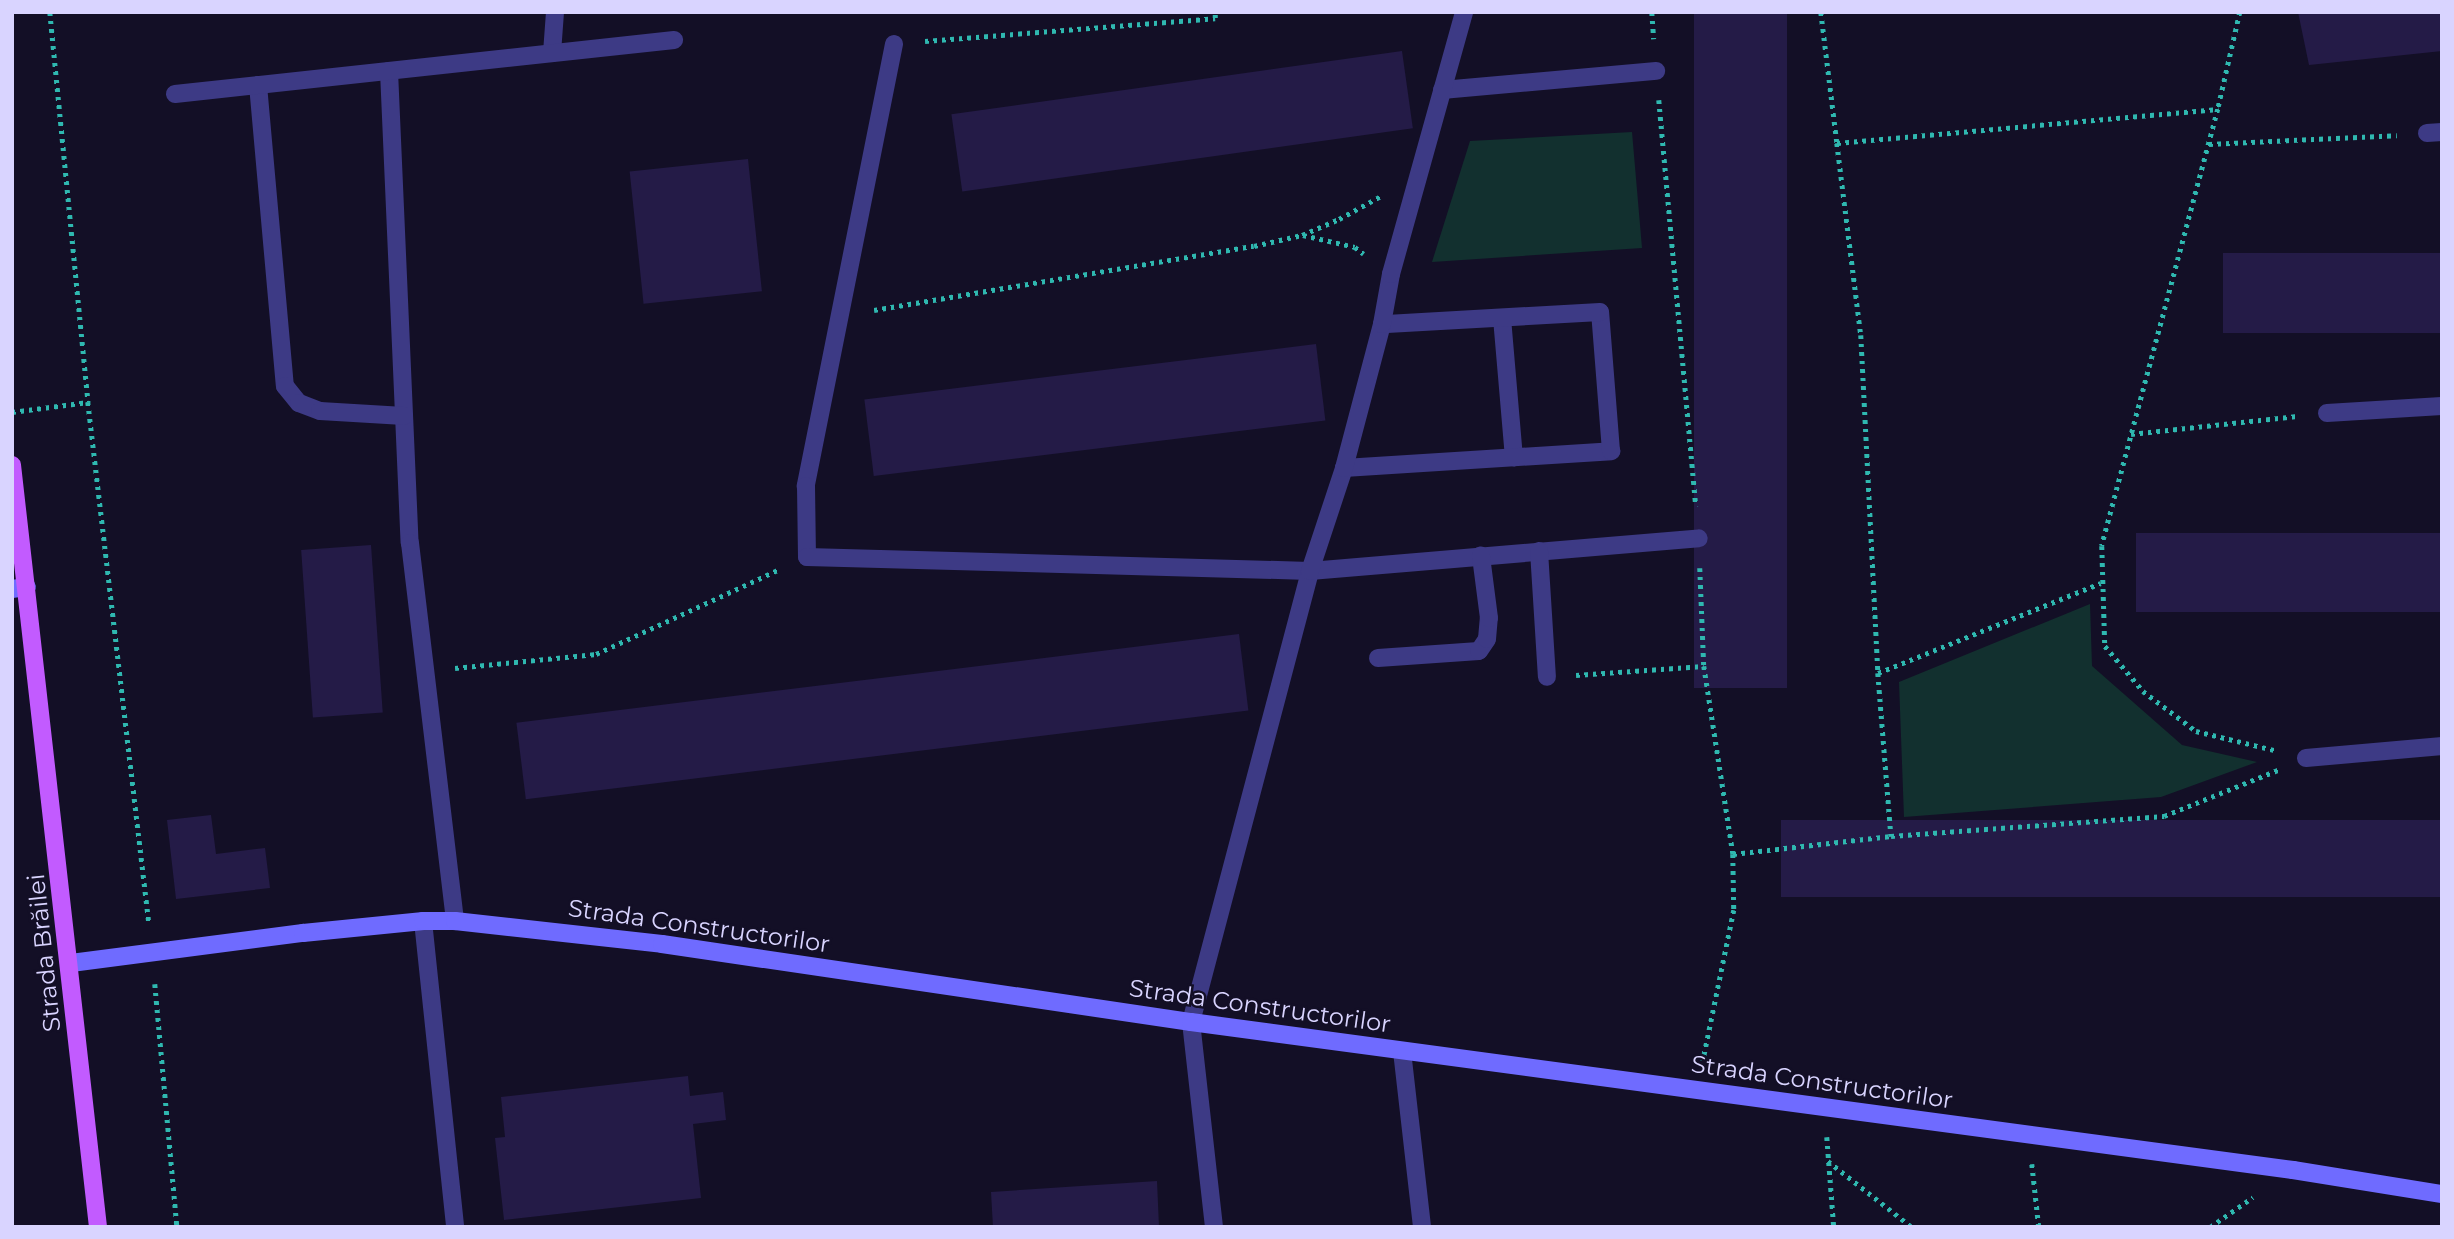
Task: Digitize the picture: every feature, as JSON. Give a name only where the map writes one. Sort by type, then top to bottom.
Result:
[{"type":"main road","name":"Strada Brăilei","points":[[12,465],[20,588],[71,963],[98,1227]]},
{"type":"street","name":"Strada Constructorilor","points":[[71,963],[152,951],[422,921],[455,921],[662,944],[1191,1022],[2292,1170],[2442,1194]]},
{"type":"lane","points":[[552,53],[555,12]]},
{"type":"lane","points":[[1213,1227],[1191,1022],[1310,570],[1344,468],[1382,324],[1391,274],[1422,174],[1464,12]]},
{"type":"lane","points":[[175,94],[674,40]]},
{"type":"lane","points":[[894,44],[806,486],[807,557],[1310,570],[1699,538]]},
{"type":"lane","points":[[389,71],[411,543],[455,921]]},
{"type":"lane","points":[[1442,90],[1656,71]]},
{"type":"lane","points":[[258,85],[285,386],[299,403],[320,411],[404,416]]},
{"type":"lane","points":[[1344,468],[1611,451],[1600,312],[1382,324]]},
{"type":"lane","points":[[1503,318],[1514,457]]},
{"type":"lane","points":[[2327,413],[2442,406]]},
{"type":"lane","points":[[1539,551],[1547,677]]},
{"type":"lane","points":[[1378,658],[1479,651],[1487,639],[1489,618],[1481,556]]},
{"type":"lane","points":[[2306,758],[2442,746]]},
{"type":"lane","points":[[422,921],[455,1227]]},
{"type":"lane","points":[[1402,1051],[1422,1227]]},
{"type":"path","points":[[50,12],[88,402],[152,951],[177,1227]]},
{"type":"path","points":[[894,44],[1215,18],[1215,12]]},
{"type":"path","points":[[1821,12],[1861,335],[1878,673],[1891,836]]},
{"type":"path","points":[[2241,12],[2209,144],[2102,547],[2105,646],[2143,691],[2196,731],[2306,758]]},
{"type":"path","points":[[1837,143],[2218,109]]},
{"type":"path","points":[[2209,144],[2434,133]]},
{"type":"path","points":[[838,316],[1254,246],[1302,235],[1339,219],[1422,174]]},
{"type":"path","points":[[1302,235],[1355,247],[1391,274]]},
{"type":"path","points":[[12,412],[88,402]]},
{"type":"path","points":[[2131,434],[2327,413]]},
{"type":"path","points":[[425,671],[596,654],[807,557]]},
{"type":"path","points":[[1878,673],[2101,583]]},
{"type":"path","points":[[1547,677],[1704,666]]},
{"type":"path","points":[[1733,854],[1891,836],[2164,816],[2306,758]]},
{"type":"path","points":[[1826,1107],[1834,1227]]},
{"type":"path","points":[[2029,1135],[2039,1227]]},
{"type":"path","points":[[1828,1160],[1912,1227]]},
{"type":"green space","points":[[1632,132],[1642,248],[1432,262],[1470,141]]},
{"type":"green space","points":[[2090,604],[2092,666],[2182,745],[2257,762],[2161,797],[1904,817],[1899,682]]},
{"type":"building","points":[[1694,12],[1787,12],[1787,688],[1694,688]]},
{"type":"building","points":[[2298,12],[2442,12],[2442,51],[2309,65]]},
{"type":"building","points":[[1402,51],[1413,128],[962,192],[951,114]]},
{"type":"building","points":[[748,159],[762,291],[644,304],[630,171]]},
{"type":"building","points":[[2223,253],[2442,253],[2442,333],[2223,333]]},
{"type":"building","points":[[1316,344],[1325,420],[874,476],[864,399]]},
{"type":"building","points":[[2136,533],[2442,533],[2442,612],[2136,612]]},
{"type":"building","points":[[371,545],[383,713],[313,717],[301,550]]},
{"type":"building","points":[[1239,634],[1248,710],[526,799],[516,723]]},
{"type":"building","points":[[211,815],[216,854],[265,848],[270,888],[176,899],[167,820]]},
{"type":"building","points":[[1781,820],[2442,820],[2442,897],[1781,897]]},
{"type":"building","points":[[688,1076],[690,1096],[723,1092],[726,1120],[693,1124],[701,1198],[504,1220],[495,1138],[505,1137],[501,1097]]},
{"type":"building","points":[[1157,1181],[1159,1227],[993,1227],[991,1192]]}]
